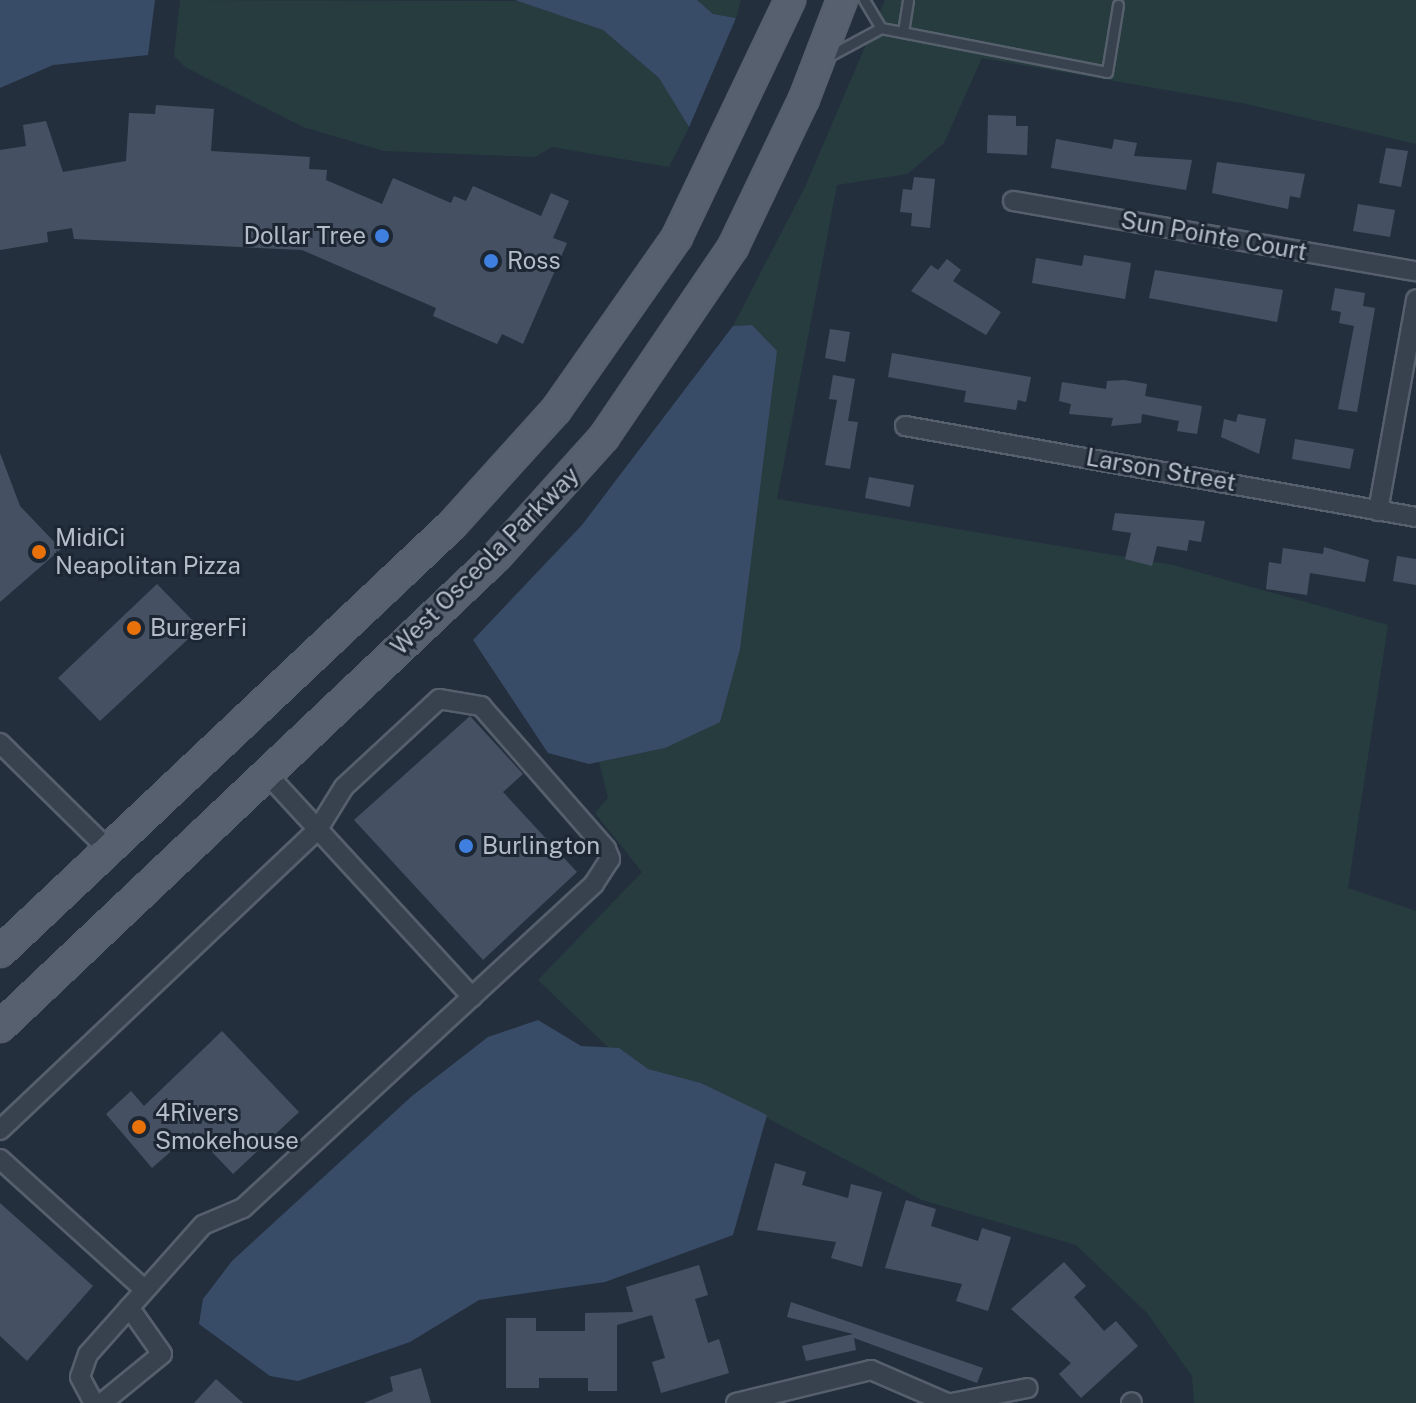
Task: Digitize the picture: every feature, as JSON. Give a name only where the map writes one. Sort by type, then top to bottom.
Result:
[{"type":"main road","name":"West Osceola Parkway","points":[[0,952],[452,525],[556,410],[677,237],[790,0]]},
{"type":"main road","name":"West Osceola Parkway","points":[[0,1027],[497,556],[604,437],[733,247],[819,62],[842,0]]},
{"type":"street","name":"Sun Pointe Court","points":[[1013,201],[1416,271]]},
{"type":"street","points":[[1378,511],[1416,299]]},
{"type":"street","name":"Larson Street","points":[[905,426],[1416,517]]},
{"type":"street","points":[[0,1130],[318,829],[344,787],[439,699],[481,706],[610,859],[594,884],[243,1208],[203,1225],[129,1307],[82,1366],[83,1389],[94,1403]]},
{"type":"street","points":[[0,743],[109,850]]},
{"type":"street","points":[[267,774],[472,997]]},
{"type":"street","points":[[0,1159],[145,1290]]},
{"type":"street","points":[[102,1403],[162,1354],[129,1307]]},
{"type":"street","points":[[736,1403],[871,1370],[950,1403],[1028,1388]]},
{"type":"lane","points":[[864,0],[881,28]]},
{"type":"lane","points":[[903,32],[908,0]]},
{"type":"lane","points":[[819,62],[881,28],[1107,72],[1118,5]]},
{"type":"green space","points":[[180,0],[526,1],[603,30],[659,78],[689,127],[669,167],[552,147],[535,157],[384,151],[303,127],[185,67],[174,56]]},
{"type":"green space","points":[[697,0],[741,0],[736,18],[713,14]]},
{"type":"green space","points":[[885,0],[1416,0],[1416,144],[1247,104],[982,58],[944,143],[907,174],[837,185],[777,499],[1173,565],[1388,625],[1348,888],[1416,911],[1416,1403],[1194,1403],[1192,1376],[1147,1313],[1076,1245],[922,1200],[701,1083],[648,1069],[611,1050],[538,980],[642,872],[595,813],[608,798],[599,762],[665,748],[753,325],[733,326],[805,187]]},
{"type":"water","points":[[0,0],[155,0],[148,55],[53,65],[0,88]]},
{"type":"water","points":[[515,0],[697,0],[713,14],[736,18],[689,127],[659,78],[603,30]]},
{"type":"water","points":[[752,325],[777,351],[740,649],[720,722],[665,748],[589,764],[548,753],[473,640],[582,525],[733,326]]},
{"type":"water","points":[[538,1020],[581,1046],[619,1048],[648,1069],[701,1083],[767,1115],[733,1235],[605,1282],[479,1300],[410,1342],[298,1381],[270,1376],[199,1324],[203,1299],[232,1261],[412,1096],[488,1037]]},
{"type":"building","points":[[156,105],[214,109],[211,151],[310,157],[309,169],[327,170],[326,180],[382,204],[393,178],[451,203],[454,196],[466,201],[473,186],[541,216],[551,193],[569,201],[553,238],[567,243],[523,344],[502,334],[497,344],[433,316],[436,308],[302,250],[74,239],[72,228],[47,232],[48,242],[0,250],[0,150],[26,146],[23,125],[46,121],[63,172],[126,161],[129,113],[155,114]]},
{"type":"building","points":[[988,115],[1016,116],[1016,126],[1028,126],[1027,155],[987,153]]},
{"type":"building","points":[[1056,139],[1112,149],[1114,139],[1137,143],[1134,156],[1192,160],[1186,190],[1051,168]]},
{"type":"building","points":[[1386,148],[1408,151],[1401,187],[1379,183]]},
{"type":"building","points":[[1217,162],[1305,174],[1300,198],[1290,196],[1288,209],[1212,193]]},
{"type":"building","points":[[914,177],[935,179],[930,228],[911,226],[912,213],[900,212],[903,189],[912,190]]},
{"type":"building","points":[[1358,204],[1395,210],[1390,237],[1353,231]]},
{"type":"building","points":[[1084,255],[1131,263],[1125,299],[1032,283],[1036,258],[1082,266]]},
{"type":"building","points":[[947,259],[961,270],[953,281],[1001,312],[986,335],[911,291],[931,265],[938,270]]},
{"type":"building","points":[[1155,270],[1283,290],[1277,322],[1149,298]]},
{"type":"building","points":[[1335,288],[1365,293],[1363,306],[1375,308],[1357,412],[1338,409],[1354,326],[1339,323],[1341,312],[1331,310]]},
{"type":"building","points":[[830,329],[850,332],[845,362],[825,358]]},
{"type":"building","points":[[892,353],[1031,377],[1026,402],[1018,400],[1016,410],[964,402],[966,391],[888,377]]},
{"type":"building","points":[[833,375],[855,379],[848,421],[858,422],[850,469],[825,465],[837,400],[829,399]]},
{"type":"building","points":[[1107,381],[1147,384],[1145,396],[1202,406],[1197,434],[1177,431],[1179,421],[1142,414],[1141,423],[1111,426],[1113,418],[1069,414],[1071,404],[1059,401],[1062,382],[1106,389]]},
{"type":"building","points":[[1238,414],[1266,419],[1259,454],[1221,437],[1224,419],[1236,422]]},
{"type":"building","points":[[1295,439],[1354,449],[1350,469],[1292,459]]},
{"type":"building","points":[[0,453],[20,506],[61,549],[0,602]]},
{"type":"building","points":[[869,477],[914,485],[910,507],[865,498]]},
{"type":"building","points":[[1115,513],[1205,521],[1201,542],[1189,540],[1187,551],[1157,546],[1152,566],[1125,559],[1131,533],[1112,530]]},
{"type":"building","points":[[1324,547],[1369,560],[1365,582],[1310,573],[1307,595],[1266,589],[1269,562],[1281,564],[1283,548],[1323,554]]},
{"type":"building","points":[[1397,556],[1416,559],[1416,585],[1393,581]]},
{"type":"building","points":[[157,584],[200,628],[100,721],[58,678]]},
{"type":"building","name":"Burlington","points":[[470,716],[523,774],[503,792],[577,872],[483,960],[354,820]]},
{"type":"building","points":[[222,1031],[299,1112],[233,1174],[193,1132],[152,1168],[106,1114],[131,1091],[144,1106]]},
{"type":"building","points":[[775,1163],[806,1172],[802,1185],[848,1198],[851,1184],[882,1192],[862,1267],[831,1258],[836,1242],[757,1230]]},
{"type":"building","points":[[906,1200],[936,1209],[931,1226],[978,1241],[982,1228],[1011,1237],[988,1311],[956,1301],[962,1284],[885,1268]]},
{"type":"building","points":[[0,1203],[93,1286],[27,1361],[0,1336]]},
{"type":"building","points":[[1064,1262],[1086,1286],[1074,1297],[1104,1331],[1116,1321],[1138,1346],[1081,1398],[1059,1374],[1071,1363],[1011,1309]]},
{"type":"building","points":[[699,1265],[708,1295],[695,1299],[708,1343],[719,1339],[729,1373],[661,1393],[652,1362],[665,1358],[652,1315],[617,1325],[617,1391],[588,1391],[588,1378],[539,1378],[539,1388],[506,1388],[506,1318],[536,1318],[536,1331],[585,1331],[585,1313],[633,1312],[626,1287]]},
{"type":"building","points":[[791,1302],[983,1368],[977,1383],[854,1338],[856,1350],[806,1361],[802,1346],[853,1334],[787,1317]]},
{"type":"building","points":[[421,1368],[431,1403],[364,1403],[393,1391],[390,1377]]},
{"type":"building","points":[[216,1379],[243,1403],[194,1403]]},
{"type":"place","name":"Dollar Tree","points":[[382,236]]},
{"type":"place","name":"Ross","points":[[491,261]]},
{"type":"place","name":"MidiCi Neapolitan Pizza","points":[[39,552]]},
{"type":"place","name":"BurgerFi","points":[[134,628]]},
{"type":"place","name":"Burlington","points":[[466,846]]},
{"type":"place","name":"4Rivers Smokehouse","points":[[139,1127]]}]
